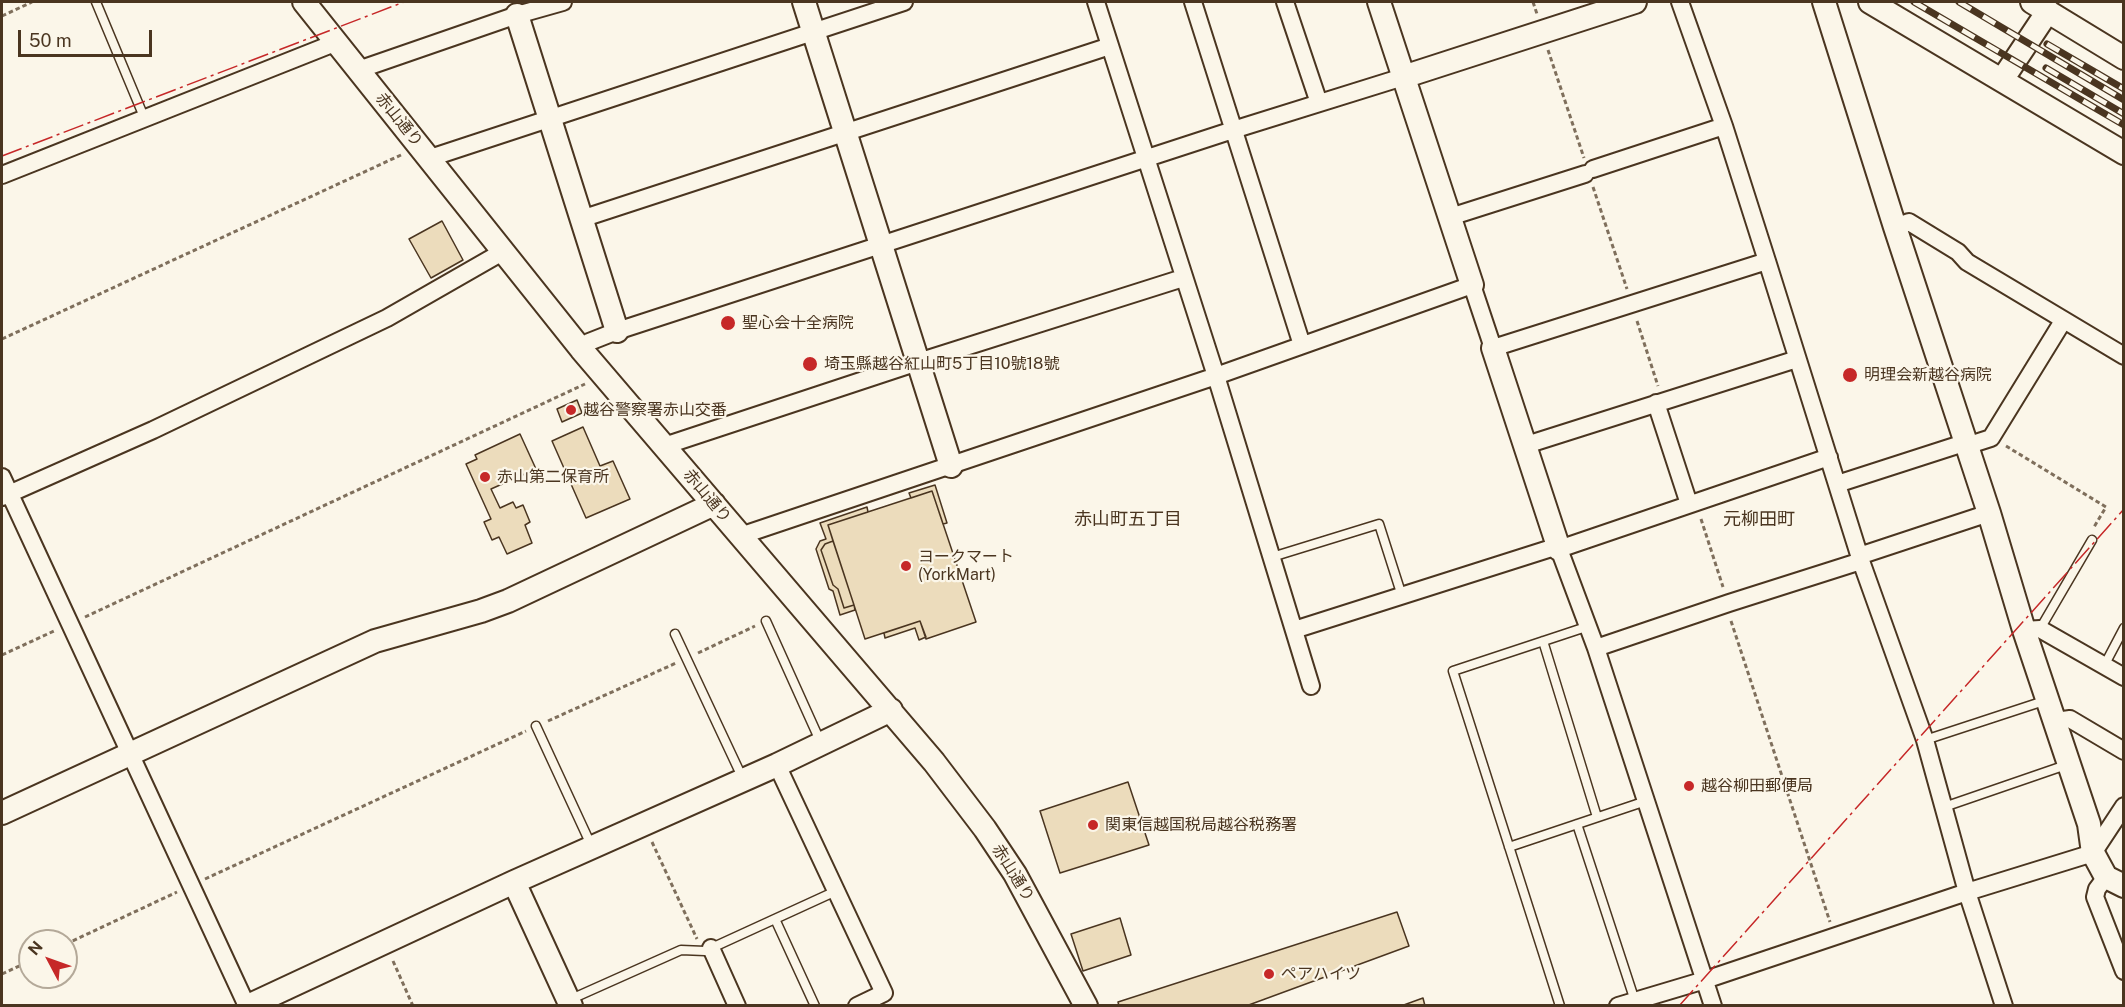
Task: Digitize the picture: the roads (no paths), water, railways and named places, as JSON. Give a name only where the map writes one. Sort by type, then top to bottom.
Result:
[{"type":"street","name":"赤山通り","points":[[304,2],[581,348],[934,762],[991,838],[1043,922],[1086,1005]]},
{"type":"street","points":[[358,70],[515,8],[563,2]]},
{"type":"street","points":[[804,2],[951,466]]},
{"type":"street","points":[[425,152],[551,119],[904,2]]},
{"type":"street","points":[[1096,2],[1216,376],[1311,687]]},
{"type":"street","points":[[1193,2],[1302,345]]},
{"type":"street","points":[[1285,2],[1319,103]]},
{"type":"street","points":[[1379,2],[1524,446],[1596,648],[1713,1005]]},
{"type":"street","points":[[581,348],[589,342],[617,331],[1233,130],[1635,2]]},
{"type":"street","points":[[1680,2],[1724,126],[1860,559],[1925,740],[1967,892],[2004,1005]]},
{"type":"street","points":[[1824,2],[1965,445],[2032,629],[2048,699],[2090,824],[2094,853],[2115,882],[2097,889],[2096,897],[2124,971]]},
{"type":"street","points":[[1870,2],[2124,153]]},
{"type":"street","points":[[2002,80],[2049,7],[2124,58]]},
{"type":"street","points":[[515,8],[617,331]]},
{"type":"street","points":[[2,175],[336,42]]},
{"type":"street","points":[[581,219],[1110,46]]},
{"type":"street","points":[[1449,217],[1724,126]]},
{"type":"street","points":[[1894,227],[1909,222],[1958,252],[1967,262],[2124,356]]},
{"type":"street","points":[[5,495],[153,430],[387,318],[504,251]]},
{"type":"street","points":[[1493,348],[1767,261]]},
{"type":"street","points":[[664,446],[1183,278]]},
{"type":"street","points":[[740,536],[1216,376],[1472,285]]},
{"type":"street","points":[[1837,484],[1991,438],[2063,321]]},
{"type":"street","points":[[1524,446],[1797,359]]},
{"type":"street","points":[[1660,403],[1692,503]]},
{"type":"street","points":[[1294,630],[1559,547],[1829,457]]},
{"type":"street","points":[[2,477],[5,495],[70,624],[129,755],[250,1005],[514,882],[777,765],[891,710]]},
{"type":"street","points":[[2,813],[375,641],[481,611],[508,601],[714,504]]},
{"type":"street","points":[[1596,648],[1989,513]]},
{"type":"street","points":[[2032,629],[2124,677]]},
{"type":"street","points":[[2056,721],[2070,719],[2124,751]]},
{"type":"street","points":[[777,765],[884,993],[857,1005]]},
{"type":"street","points":[[1618,1005],[1705,980],[1834,935],[2094,853],[2124,806]]},
{"type":"street","points":[[514,882],[569,1003]]},
{"type":"street","points":[[707,950],[735,1005]]},
{"type":"lane","points":[[96,2],[144,117]]},
{"type":"lane","points":[[1272,557],[1379,524],[1402,596]]},
{"type":"lane","points":[[2032,629],[2092,540]]},
{"type":"lane","points":[[766,621],[821,743]]},
{"type":"lane","points":[[1560,1005],[1453,670],[1588,626]]},
{"type":"lane","points":[[2104,666],[2124,628]]},
{"type":"lane","points":[[675,634],[743,779]]},
{"type":"lane","points":[[1543,641],[1597,818]]},
{"type":"lane","points":[[1925,740],[2048,699]]},
{"type":"lane","points":[[536,726],[592,847]]},
{"type":"lane","points":[[1944,807],[2070,764]]},
{"type":"lane","points":[[1509,847],[1647,801]]},
{"type":"lane","points":[[1577,824],[1635,1001]]},
{"type":"lane","points":[[569,1003],[681,950],[707,950],[836,891]]},
{"type":"lane","points":[[775,919],[815,1005]]},
{"type":"railway","points":[[1914,2],[2124,125]]},
{"type":"railway","points":[[1959,2],[2124,100]]},
{"type":"railway","points":[[2047,44],[2124,89]]},
{"type":"railway","points":[[2046,68],[2124,114]]},
{"type":"place","name":"聖心会十全病院","points":[[728,323]]},
{"type":"place","name":"埼玉縣越谷紅山町5丁目10號18號","points":[[810,364]]},
{"type":"place","name":"明理会新越谷病院","points":[[1850,375]]},
{"type":"place","name":"越谷警察署赤山交番","points":[[571,410]]},
{"type":"place","name":"赤山第二保育所","points":[[485,477]]},
{"type":"place","name":"ヨークマート (YorkMart)","points":[[906,566]]},
{"type":"place","name":"越谷柳田郵便局","points":[[1689,786]]},
{"type":"place","name":"関東信越国税局越谷税務署","points":[[1093,825]]},
{"type":"place","name":"ペアハイツ","points":[[1269,974]]},
{"type":"district","name":"赤山町五丁目","points":[[1128,519]]},
{"type":"district","name":"元柳田町","points":[[1759,519]]}]
